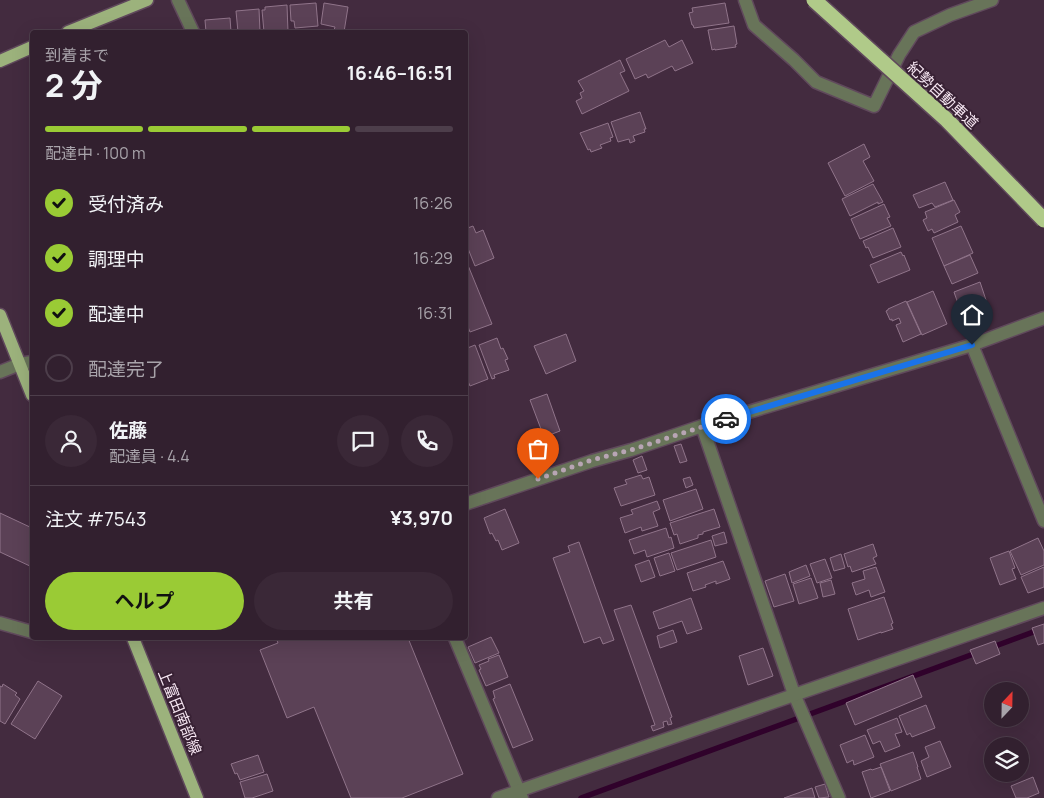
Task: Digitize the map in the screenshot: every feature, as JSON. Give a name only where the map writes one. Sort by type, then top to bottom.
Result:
[{"type":"highway","name":"紀勢自動車道","points":[[814,0],[947,120],[1044,220]]},
{"type":"main road","points":[[73,30],[147,0]]},
{"type":"main road","points":[[0,61],[30,48]]},
{"type":"main road","points":[[0,315],[30,390]]},
{"type":"main road","name":"上富田南部線","points":[[134,640],[197,798]]},
{"type":"street","points":[[178,0],[192,30]]},
{"type":"street","points":[[745,0],[754,26],[794,60],[816,82],[874,106],[899,55],[914,32],[950,14],[992,0]]},
{"type":"street","points":[[468,503],[592,460],[631,450],[702,426],[972,345],[1044,318]]},
{"type":"street","points":[[972,345],[1044,521]]},
{"type":"street","points":[[0,372],[30,362]]},
{"type":"street","points":[[702,426],[794,694],[840,798]]},
{"type":"street","points":[[498,798],[520,794],[794,694],[1044,608]]},
{"type":"street","points":[[0,623],[30,631]]},
{"type":"street","points":[[456,640],[520,794]]},
{"type":"building","points":[[316,3],[318,26],[295,28],[294,21],[291,21],[290,5]]},
{"type":"building","points":[[324,3],[348,7],[344,30],[334,30],[335,27],[321,24]]},
{"type":"building","points":[[725,3],[729,23],[694,28],[689,13],[693,12],[692,8]]},
{"type":"building","points":[[287,5],[288,30],[264,30],[262,10],[265,10],[265,7]]},
{"type":"building","points":[[259,9],[260,30],[238,30],[236,11]]},
{"type":"building","points":[[230,18],[231,30],[206,30],[205,20]]},
{"type":"building","points":[[734,26],[736,47],[712,50],[708,30]]},
{"type":"building","points":[[665,40],[669,47],[682,40],[693,63],[675,71],[672,66],[648,78],[646,74],[635,79],[626,59]]},
{"type":"building","points":[[620,60],[625,71],[620,73],[629,91],[582,114],[576,101],[582,98],[580,93],[584,91],[578,81]]},
{"type":"building","points":[[640,112],[646,129],[644,129],[645,132],[633,136],[635,141],[630,143],[629,139],[618,142],[611,122]]},
{"type":"building","points":[[608,123],[613,137],[610,138],[611,141],[600,145],[602,148],[591,152],[590,149],[588,150],[580,133]]},
{"type":"building","points":[[864,144],[870,157],[863,161],[874,181],[845,196],[828,163]]},
{"type":"building","points":[[945,182],[953,200],[935,207],[932,203],[919,208],[913,195]]},
{"type":"building","points":[[873,184],[883,202],[878,204],[878,202],[850,216],[842,199]]},
{"type":"building","points":[[954,200],[960,212],[955,215],[958,222],[934,233],[932,229],[928,231],[923,220],[927,218],[925,212]]},
{"type":"building","points":[[884,204],[890,217],[887,218],[891,226],[860,239],[851,219]]},
{"type":"building","points":[[473,226],[476,233],[483,230],[494,258],[475,266],[468,248],[468,228]]},
{"type":"building","points":[[961,226],[973,253],[944,266],[932,238]]},
{"type":"building","points":[[893,228],[901,247],[873,258],[863,241]]},
{"type":"building","points":[[901,252],[910,270],[878,283],[870,265]]},
{"type":"building","points":[[970,255],[978,273],[952,284],[944,266]]},
{"type":"building","points":[[468,265],[492,324],[470,332],[468,327]]},
{"type":"building","points":[[980,282],[989,309],[963,318],[954,292]]},
{"type":"building","points":[[933,291],[947,324],[922,335],[907,302]]},
{"type":"building","points":[[906,301],[921,334],[903,342],[896,325],[901,323],[899,318],[890,320],[886,311]]},
{"type":"building","points":[[566,334],[576,361],[546,374],[534,346]]},
{"type":"building","points":[[497,338],[501,349],[503,348],[508,359],[505,360],[509,370],[494,375],[495,378],[492,379],[479,345]]},
{"type":"building","points":[[475,345],[488,379],[470,386],[468,381],[468,348]]},
{"type":"building","points":[[547,394],[560,431],[544,437],[530,400]]},
{"type":"building","points":[[681,444],[687,461],[680,463],[674,446]]},
{"type":"building","points":[[642,456],[647,470],[638,473],[633,460]]},
{"type":"building","points":[[641,475],[643,479],[649,477],[655,495],[621,506],[614,488],[627,484],[625,480]]},
{"type":"building","points":[[690,477],[693,485],[686,488],[683,479]]},
{"type":"building","points":[[696,489],[703,509],[670,521],[663,500]]},
{"type":"building","points":[[657,501],[660,509],[653,512],[658,526],[642,531],[641,527],[625,533],[620,518],[633,514],[631,510]]},
{"type":"building","points":[[505,509],[519,543],[502,550],[498,540],[496,541],[492,533],[490,534],[484,518]]},
{"type":"building","points":[[714,509],[720,527],[703,532],[703,534],[698,535],[698,538],[680,544],[677,534],[674,535],[670,523]]},
{"type":"building","points":[[0,513],[30,527],[30,566],[0,552]]},
{"type":"building","points":[[666,528],[674,548],[647,557],[645,550],[634,554],[629,540]]},
{"type":"building","points":[[724,532],[727,543],[715,546],[712,536]]},
{"type":"building","points":[[1038,538],[1044,551],[1044,565],[1021,575],[1010,551]]},
{"type":"building","points":[[711,540],[716,557],[677,570],[671,553]]},
{"type":"building","points":[[579,542],[614,640],[603,644],[600,637],[584,643],[553,558],[570,552],[568,546]]},
{"type":"building","points":[[873,544],[877,556],[873,558],[876,564],[852,572],[850,566],[848,567],[844,554]]},
{"type":"building","points":[[1009,551],[1015,568],[1012,569],[1016,579],[1000,585],[990,558]]},
{"type":"building","points":[[669,553],[675,571],[660,576],[654,558]]},
{"type":"building","points":[[841,554],[845,568],[834,571],[830,558]]},
{"type":"building","points":[[825,559],[832,578],[817,583],[810,564]]},
{"type":"building","points":[[649,560],[655,577],[641,582],[635,565]]},
{"type":"building","points":[[723,561],[730,579],[716,584],[716,581],[705,585],[706,587],[693,591],[687,573]]},
{"type":"building","points":[[806,565],[810,576],[792,583],[789,572]]},
{"type":"building","points":[[876,567],[885,592],[871,597],[869,590],[856,595],[852,583],[865,579],[863,571]]},
{"type":"building","points":[[1044,567],[1044,587],[1028,593],[1021,577]]},
{"type":"building","points":[[785,574],[794,601],[774,607],[765,581]]},
{"type":"building","points":[[811,578],[818,598],[799,604],[793,584]]},
{"type":"building","points":[[831,580],[835,594],[823,597],[820,583]]},
{"type":"building","points":[[884,597],[893,623],[891,624],[893,629],[858,640],[848,609]]},
{"type":"building","points":[[691,598],[702,629],[687,634],[682,621],[659,629],[653,612]]},
{"type":"building","points":[[631,605],[672,717],[670,718],[672,724],[668,725],[667,721],[663,722],[664,727],[653,731],[651,726],[655,725],[614,610]]},
{"type":"building","points":[[1044,624],[1044,643],[1038,645],[1032,628]]},
{"type":"building","points":[[673,630],[677,642],[660,648],[657,636]]},
{"type":"building","points":[[491,637],[499,653],[475,663],[468,647]]},
{"type":"building","points":[[277,640],[409,640],[463,774],[402,798],[351,798],[314,707],[287,718],[260,650],[278,643]]},
{"type":"building","points":[[995,641],[1000,654],[976,664],[970,650]]},
{"type":"building","points":[[763,648],[773,676],[748,685],[739,656]]},
{"type":"building","points":[[499,655],[508,677],[486,686],[479,670],[481,669],[479,665]]},
{"type":"building","points":[[913,675],[922,697],[855,725],[846,703]]},
{"type":"building","points":[[38,681],[62,696],[35,739],[11,724]]},
{"type":"building","points":[[3,684],[17,693],[15,695],[20,699],[5,724],[0,721],[0,686],[2,687]]},
{"type":"building","points":[[510,684],[533,740],[513,748],[493,699],[495,698],[493,691]]},
{"type":"building","points":[[926,705],[935,728],[912,737],[910,733],[907,735],[899,716]]},
{"type":"building","points":[[897,718],[902,732],[895,734],[900,746],[885,752],[880,741],[873,744],[867,730]]},
{"type":"building","points":[[865,735],[874,757],[854,765],[853,760],[847,763],[840,745]]},
{"type":"building","points":[[940,741],[951,767],[927,777],[921,761],[929,757],[925,747]]},
{"type":"building","points":[[913,752],[921,779],[891,791],[880,764]]},
{"type":"building","points":[[258,755],[264,772],[240,780],[231,764]]},
{"type":"building","points":[[881,767],[890,791],[871,798],[862,772]]},
{"type":"building","points":[[267,774],[273,791],[252,798],[245,798],[240,782]]},
{"type":"building","points":[[1033,777],[1039,793],[1027,798],[1016,798],[1011,786],[1021,782],[1029,782],[1029,779]]},
{"type":"building","points":[[825,784],[829,797],[819,798],[815,787]]},
{"type":"building","points":[[812,788],[815,798],[784,798]]},
{"type":"waterway","points":[[990,648],[1044,628]]},
{"type":"waterway","points":[[581,798],[979,652]]},
{"type":"way so far","points":[[538,479],[592,460],[631,450],[726,419]]},
{"type":"route","points":[[726,419],[972,345]]}]
